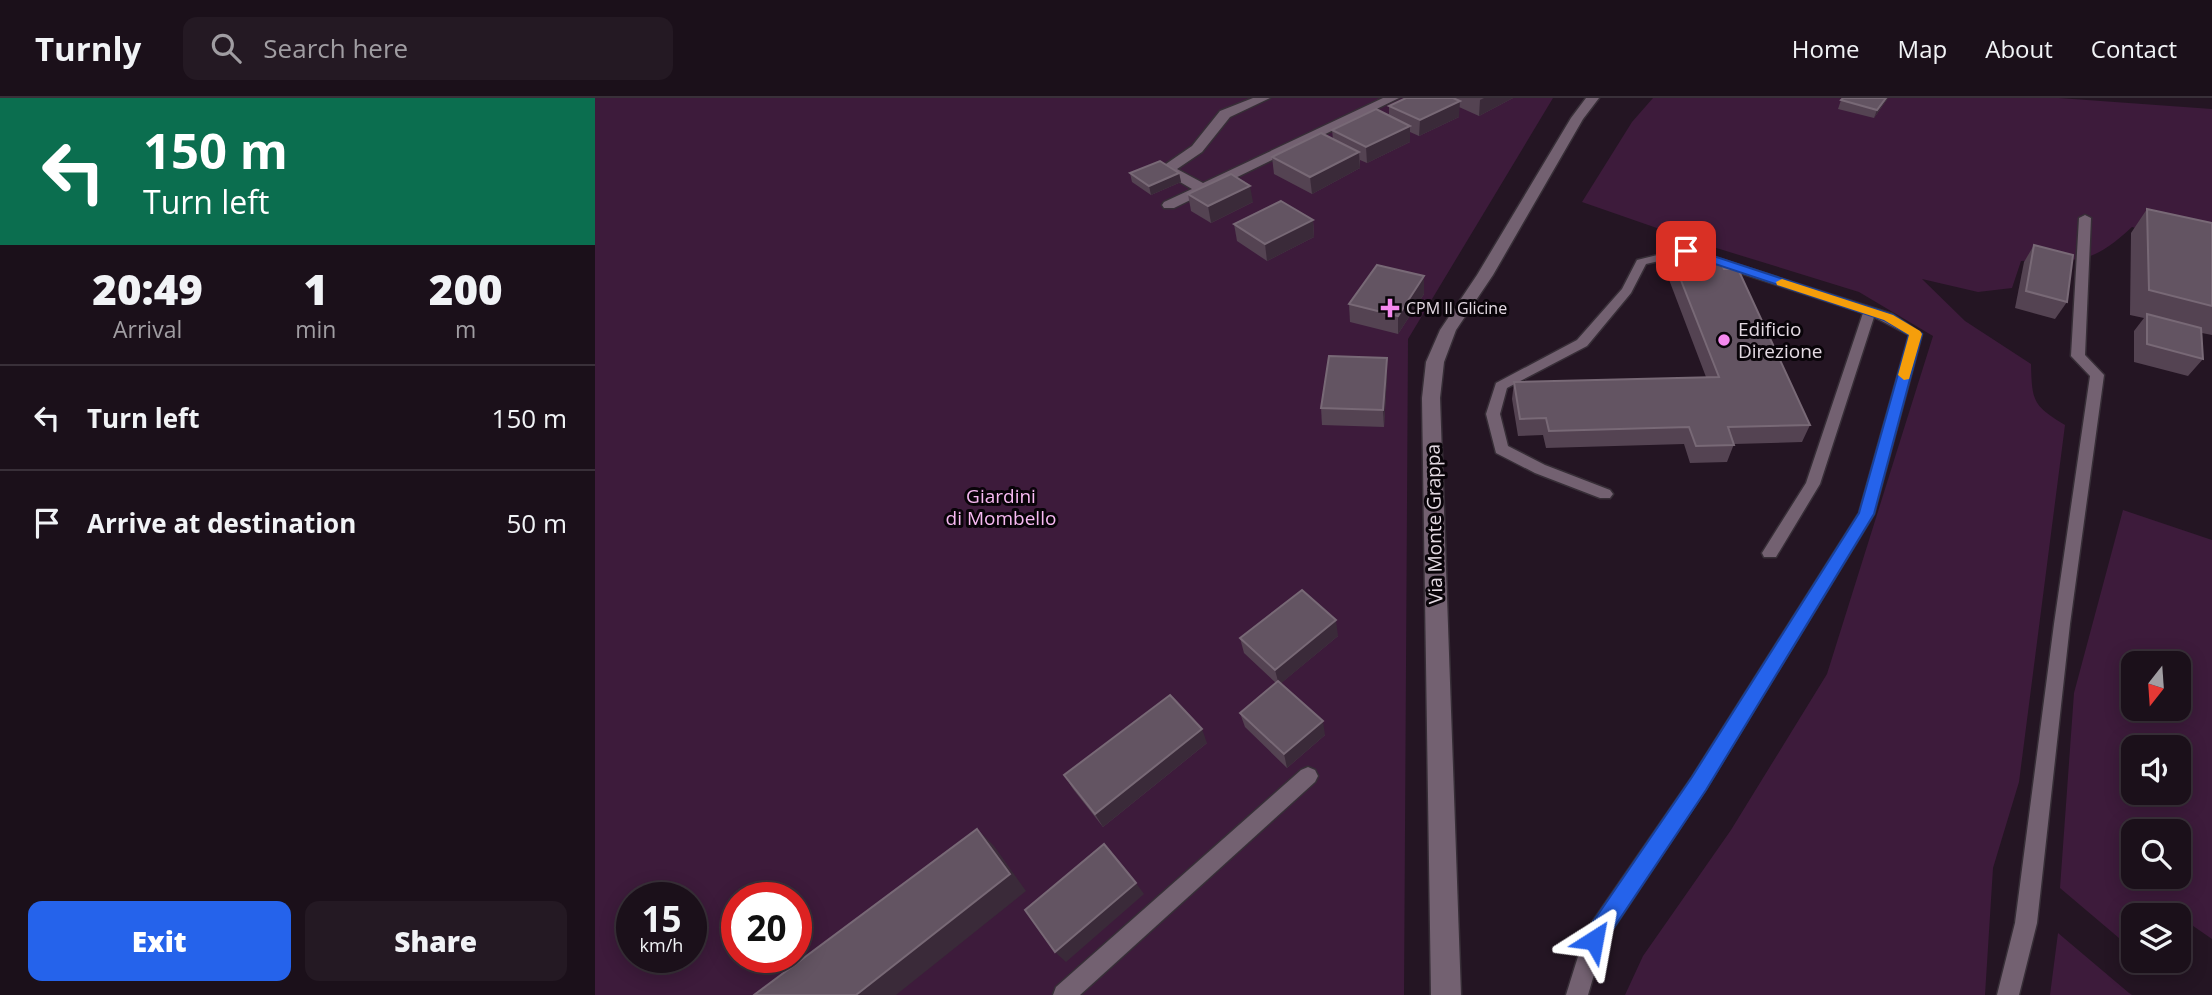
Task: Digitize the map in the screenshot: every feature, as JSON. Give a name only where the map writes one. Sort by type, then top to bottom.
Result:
[{"type":"street","points":[[1202,190],[1168,169],[1197,149],[1225,114],[1263,98]]},
{"type":"street","points":[[1169,205],[1393,98]]},
{"type":"street","name":"Via Monte Grappa","points":[[1446,995],[1431,398],[1435,362],[1448,330],[1485,275],[1577,118],[1593,98]]},
{"type":"lane","points":[[2008,995],[2026,923],[2062,624],[2097,375],[2078,356],[2085,218]]},
{"type":"lane","points":[[1577,995],[1594,940],[1699,783],[1866,514],[1916,334],[1888,317],[1686,251],[1640,262],[1627,290],[1582,343],[1501,386],[1493,414],[1501,449],[1540,469],[1605,494]]},
{"type":"lane","points":[[1770,553],[1814,484],[1870,312]]},
{"type":"lane","points":[[1064,995],[1308,776]]},
{"type":"green space","name":"Giardini di Mombello","points":[[595,98],[1553,98],[1408,339],[1404,995],[595,995]]},
{"type":"green space","points":[[1653,98],[2059,98],[2212,109],[2212,248],[2132,227],[2104,249],[2081,259],[2021,261],[2012,288],[1978,292],[1922,279],[1965,321],[2031,364],[2036,401],[2065,425],[2019,782],[1993,868],[1985,995],[1625,995],[1643,956],[1731,830],[1827,674],[1933,336],[1859,292],[1697,242],[1582,202],[1632,122]]},
{"type":"green space","points":[[2123,510],[2212,540],[2212,939],[2191,924],[2191,903],[2121,903],[2119,938],[2060,888],[2074,693]]},
{"type":"green space","points":[[2058,933],[2129,993],[2132,995],[2050,995]]},
{"type":"building","points":[[1406,98],[1453,98],[1460,101],[1420,120],[1389,106]]},
{"type":"building","points":[[1886,98],[1877,110],[1841,100]]},
{"type":"building","points":[[1376,109],[1410,126],[1366,147],[1332,130]]},
{"type":"building","points":[[1321,133],[1359,152],[1310,177],[1272,157]]},
{"type":"building","points":[[1160,161],[1179,173],[1149,186],[1130,173]]},
{"type":"building","points":[[1231,174],[1250,186],[1208,206],[1188,194]]},
{"type":"building","points":[[1281,201],[1313,220],[1265,244],[1234,224]]},
{"type":"building","points":[[2147,209],[2212,223],[2212,306],[2149,290]]},
{"type":"building","points":[[2034,245],[2073,255],[2067,302],[2026,291]]},
{"type":"building","name":"Edificio Direzione","points":[[1719,259],[1724,269],[1738,269],[1810,425],[1728,427],[1734,445],[1696,446],[1689,427],[1549,431],[1546,418],[1520,419],[1514,382],[1719,377],[1673,260]]},
{"type":"building","points":[[1377,265],[1424,276],[1398,316],[1349,304]]},
{"type":"building","points":[[2147,314],[2201,328],[2203,359],[2147,344]]},
{"type":"building","points":[[1329,356],[1387,358],[1383,410],[1321,408]]},
{"type":"building","points":[[1302,590],[1336,620],[1275,670],[1240,638]]},
{"type":"building","points":[[1278,681],[1323,721],[1284,754],[1240,713]]},
{"type":"building","points":[[1170,695],[1202,729],[1095,814],[1064,775]]},
{"type":"building","points":[[977,829],[1010,874],[856,995],[754,995],[784,973],[812,973],[812,952]]},
{"type":"building","points":[[1104,844],[1136,883],[1055,952],[1025,910]]},
{"type":"slow traffic","points":[[1782,282],[1888,317],[1916,334],[1904,375]]},
{"type":"place","name":"CPM Il Glicine","points":[[1390,308]]},
{"type":"place","name":"Edificio Direzione","points":[[1724,340]]},
{"type":"route","points":[[1594,940],[1699,783],[1866,514],[1916,334],[1888,317],[1686,251]]}]
